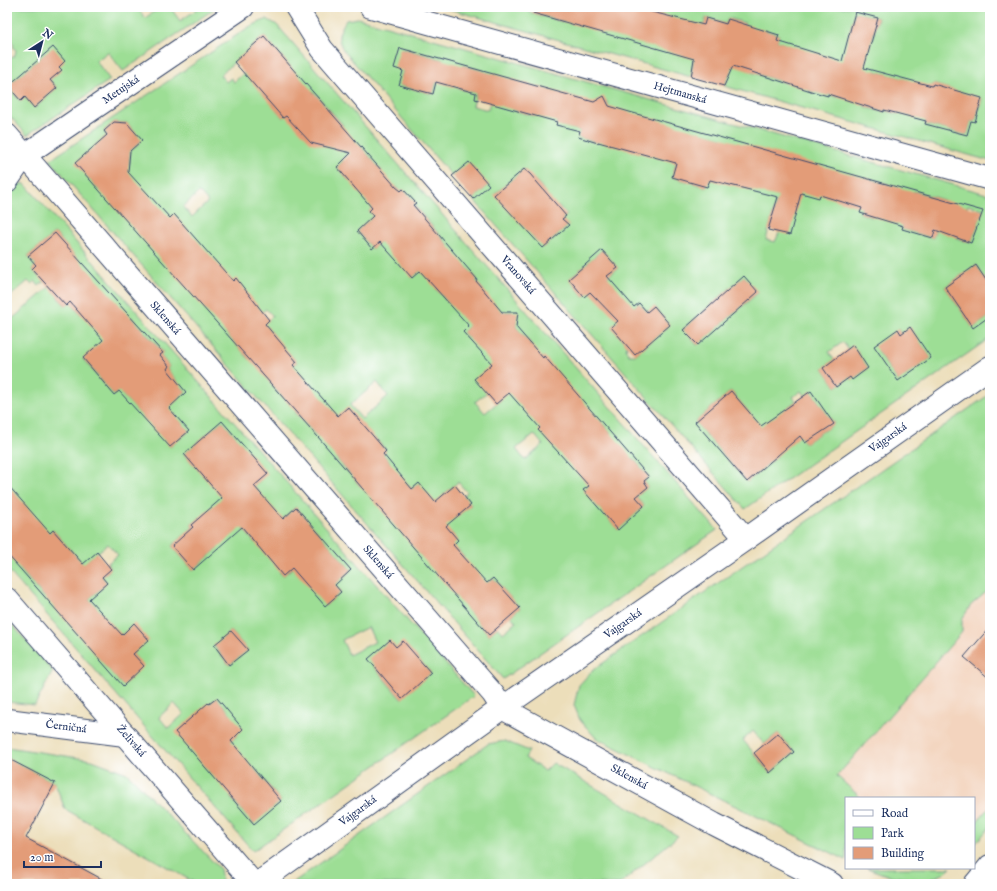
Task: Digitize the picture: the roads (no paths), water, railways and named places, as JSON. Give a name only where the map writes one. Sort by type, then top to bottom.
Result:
[{"type":"street","name":"Metujská","points":[[7,181],[25,155],[243,7]]},
{"type":"street","name":"Vranovská","points":[[296,7],[322,49],[746,539]]},
{"type":"street","name":"Hejtmanská","points":[[371,7],[990,179]]},
{"type":"street","name":"Sklenská","points":[[7,135],[492,694],[502,708],[714,824],[832,884]]},
{"type":"street","name":"Vajgarská","points":[[256,884],[502,708],[746,539],[990,366]]},
{"type":"street","name":"Želivská","points":[[7,599],[256,884]]},
{"type":"street","name":"Černičná","points":[[7,720],[125,735]]},
{"type":"street","points":[[975,884],[990,866]]}]
